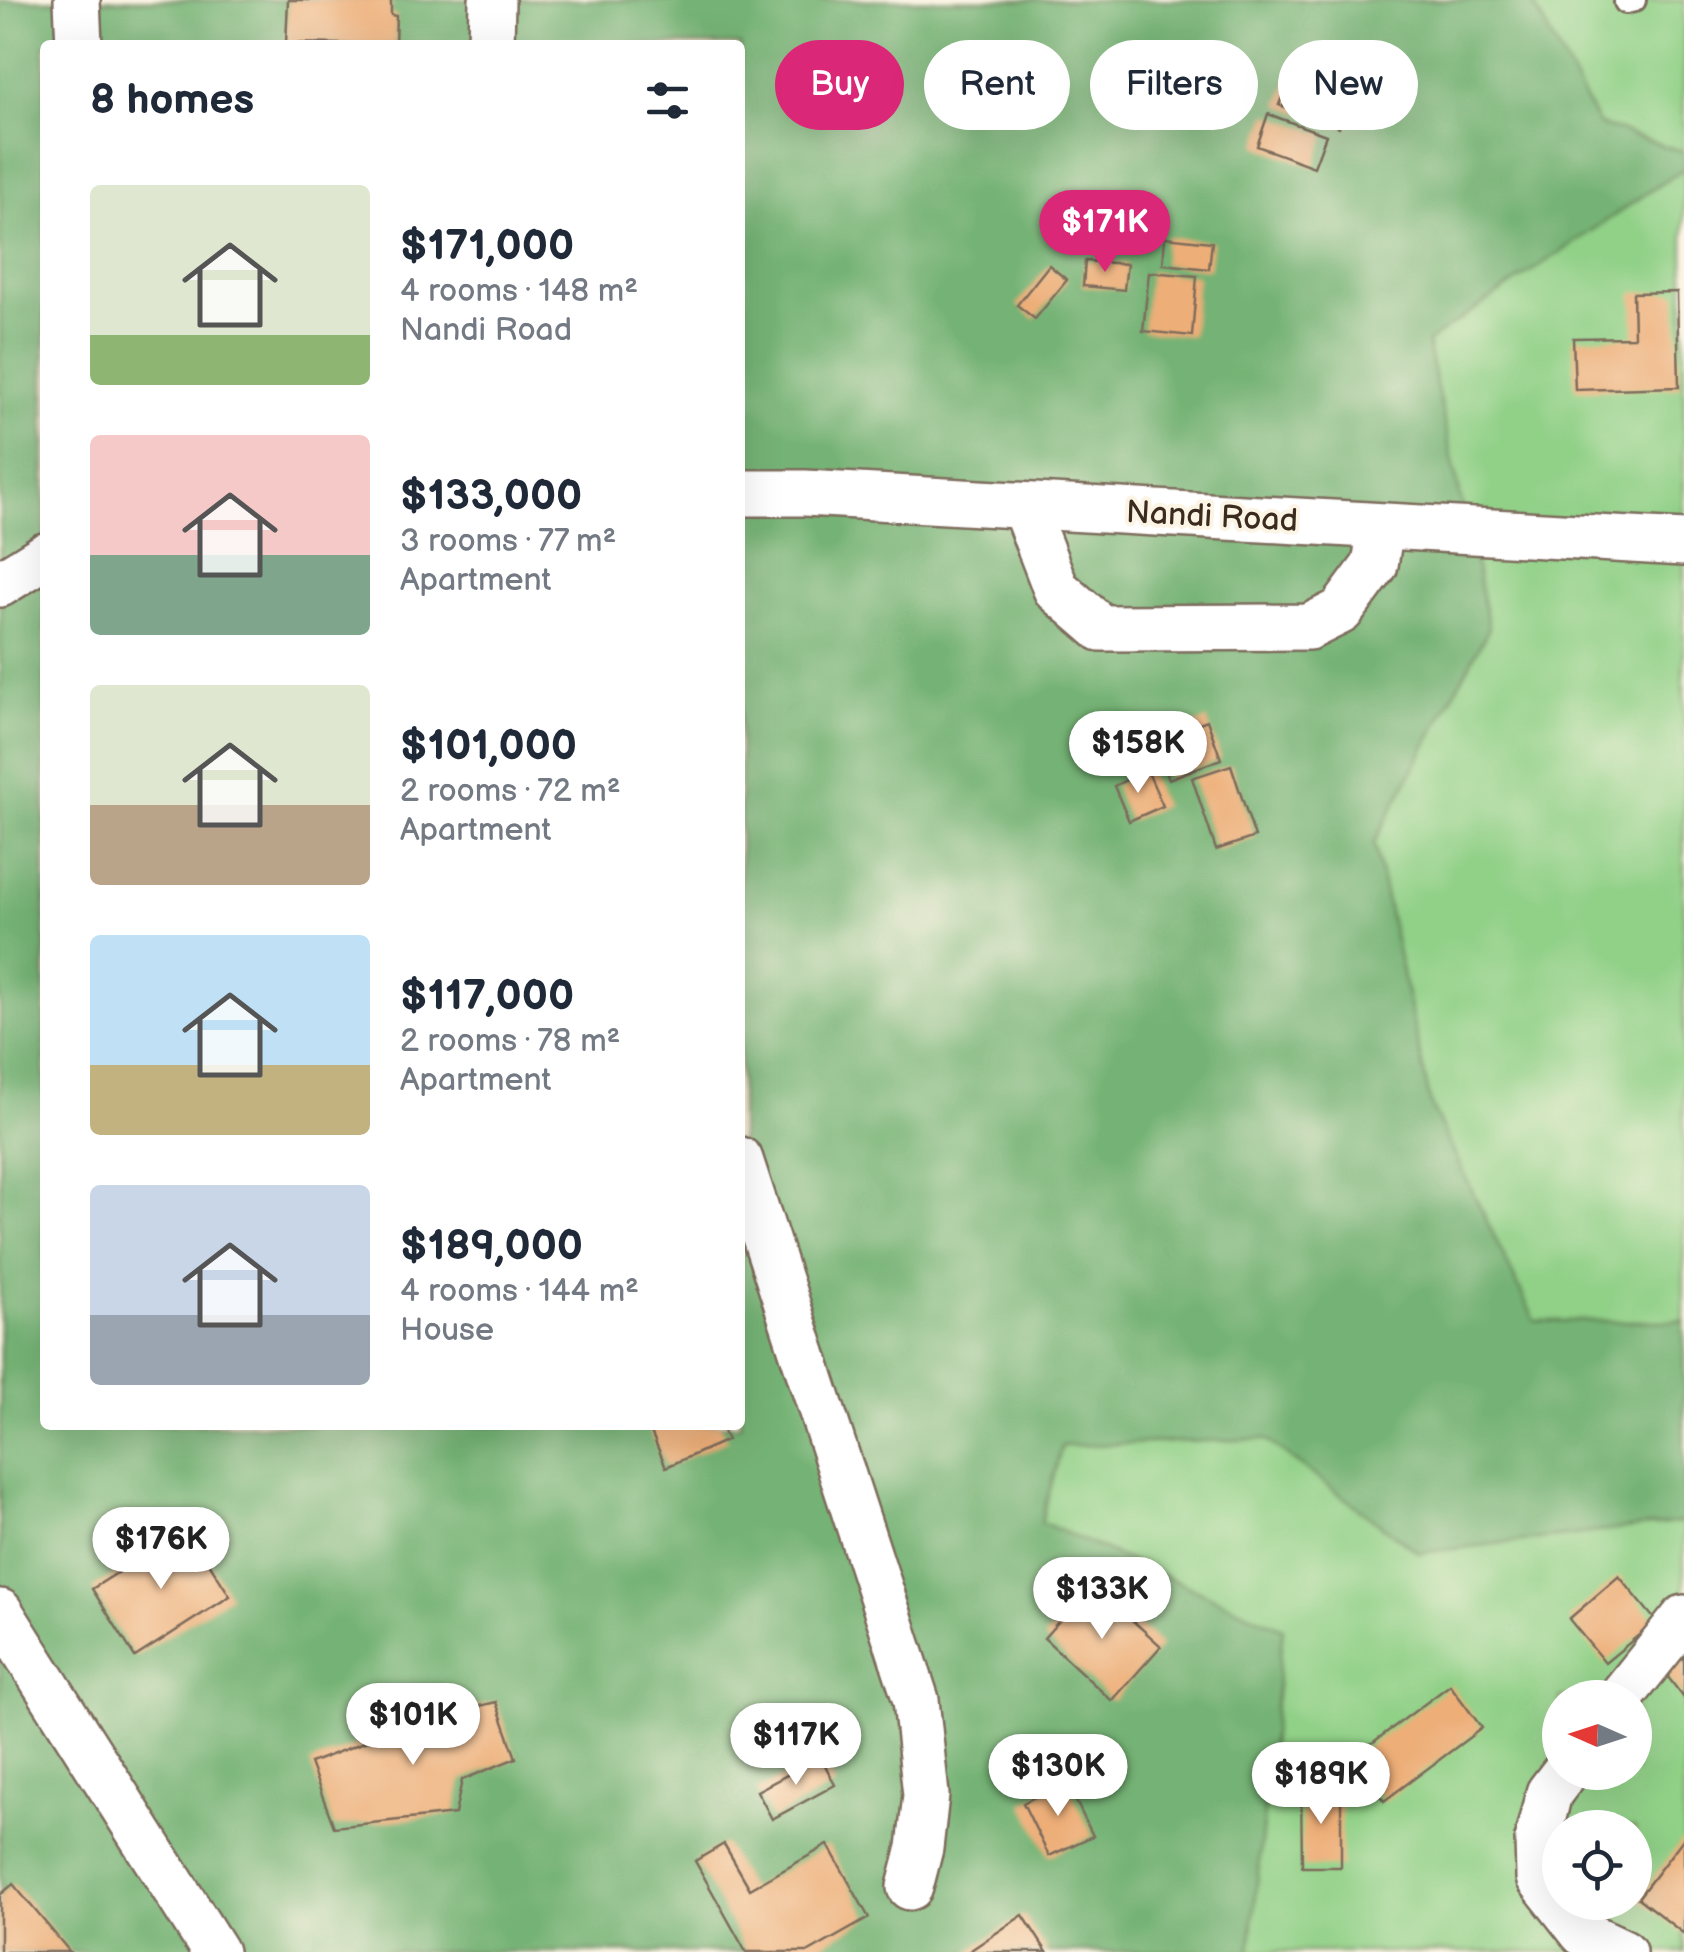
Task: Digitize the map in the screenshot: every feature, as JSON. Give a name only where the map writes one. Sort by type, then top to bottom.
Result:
[{"type":"street","points":[[76,0],[78,40]]},
{"type":"street","points":[[491,40],[492,0]]},
{"type":"street","name":"Nandi Road","points":[[745,493],[805,493],[1684,543]]},
{"type":"street","points":[[1024,506],[1056,589],[1101,628],[1309,626],[1341,611],[1375,565],[1381,526]]},
{"type":"street","points":[[0,584],[40,559]]},
{"type":"street","points":[[745,1175],[916,1700],[926,1795],[920,1848],[910,1887]]},
{"type":"street","points":[[0,1612],[215,1952]]},
{"type":"street","points":[[1634,1680],[1684,1618]]},
{"type":"street","points":[[1552,1790],[1538,1836],[1539,1877],[1582,1933],[1623,1952]]},
{"type":"green space","points":[[0,0],[1684,0],[1684,1952],[0,1952]]},
{"type":"green space","points":[[0,0],[1531,0],[1598,124],[1684,152],[1684,168],[1427,342],[1489,628],[1374,843],[1431,1105],[1535,1321],[1684,1321],[1684,1522],[1419,1553],[1265,1439],[1062,1446],[1041,1522],[1283,1628],[1250,1952],[0,1952]]},
{"type":"building","points":[[288,0],[391,0],[391,15],[396,16],[395,40],[286,40]]},
{"type":"building","points":[[1268,114],[1278,118],[1278,130],[1312,130],[1326,135],[1314,167],[1257,146]]},
{"type":"building","points":[[1165,237],[1212,242],[1209,269],[1163,264]]},
{"type":"building","points":[[1085,261],[1127,264],[1124,290],[1083,286]]},
{"type":"building","points":[[1049,265],[1067,280],[1035,319],[1017,305]]},
{"type":"building","points":[[1149,272],[1197,276],[1192,336],[1143,331]]},
{"type":"building","points":[[1677,292],[1679,387],[1575,390],[1573,338],[1634,337],[1633,293]]},
{"type":"building","points":[[1207,720],[1221,759],[1169,779],[1154,740]]},
{"type":"building","points":[[1231,765],[1255,837],[1216,850],[1192,778]]},
{"type":"building","points":[[1147,770],[1163,806],[1129,821],[1114,786]]},
{"type":"building","points":[[650,1430],[722,1430],[727,1440],[666,1467]]},
{"type":"building","points":[[187,1528],[230,1596],[135,1657],[92,1589]]},
{"type":"building","points":[[1619,1576],[1656,1621],[1605,1663],[1569,1619]]},
{"type":"building","points":[[1092,1584],[1161,1646],[1112,1701],[1044,1638]]},
{"type":"building","points":[[1684,1650],[1684,1698],[1661,1668]]},
{"type":"building","points":[[1450,1685],[1482,1728],[1384,1801],[1352,1758]]},
{"type":"building","points":[[496,1702],[516,1758],[462,1780],[455,1814],[334,1827],[310,1763],[418,1721]]},
{"type":"building","points":[[821,1757],[835,1785],[772,1819],[757,1791]]},
{"type":"building","points":[[1066,1781],[1093,1836],[1049,1856],[1023,1803]]},
{"type":"building","points":[[1341,1786],[1341,1867],[1302,1867],[1301,1787]]},
{"type":"building","points":[[1684,1838],[1684,1934],[1652,1909],[1652,1880]]},
{"type":"building","points":[[724,1844],[750,1889],[828,1845],[869,1918],[809,1952],[746,1952],[695,1861]]},
{"type":"building","points":[[13,1884],[70,1952],[0,1952],[0,1895]]},
{"type":"building","points":[[1023,1915],[1047,1952],[968,1952]]}]
